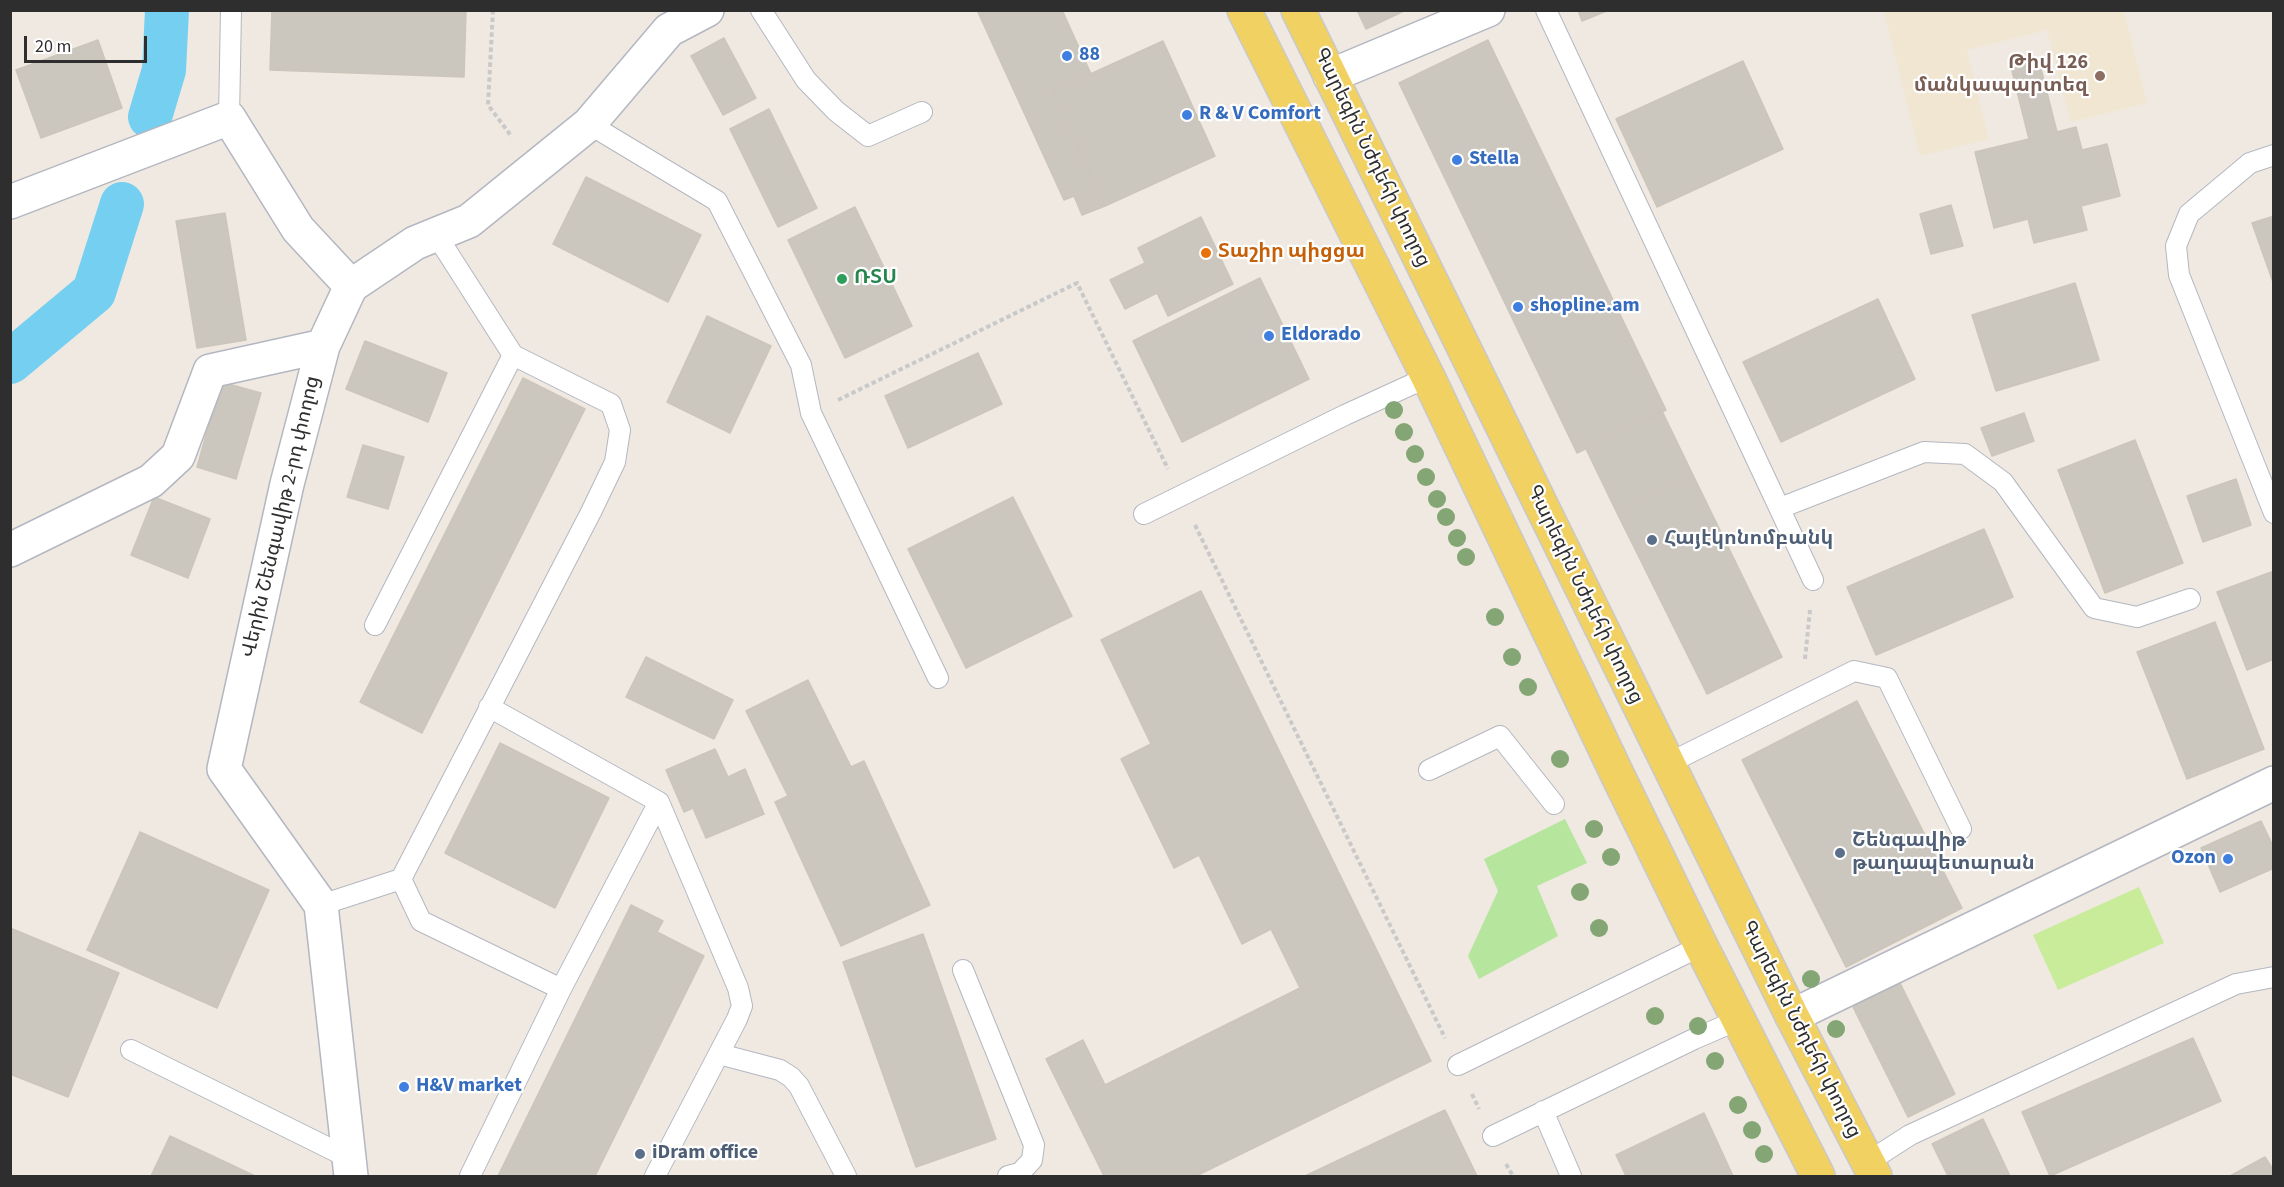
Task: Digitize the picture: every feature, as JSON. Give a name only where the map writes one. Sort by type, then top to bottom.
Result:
[{"type":"main road","points":[[1244,10],[1428,377],[1701,946],[1818,1176]]},
{"type":"main road","name":"Գարեգին Նժդեհի փողոց","points":[[1298,10],[1667,764],[1871,1169]]},
{"type":"street","points":[[10,202],[229,118],[298,229],[351,286],[415,243],[470,221],[589,124],[669,30],[707,10]]},
{"type":"street","points":[[1330,76],[1488,10]]},
{"type":"street","name":"Վերին Շենգավիթ 2-րդ փողոց","points":[[350,1167],[321,905],[224,769],[287,484],[323,346],[351,286]]},
{"type":"street","points":[[10,550],[151,481],[178,456],[210,371],[323,346]]},
{"type":"street","points":[[1792,1016],[2274,783]]},
{"type":"lane","points":[[229,118],[231,10]]},
{"type":"lane","points":[[761,10],[806,80],[836,111],[867,136],[922,112]]},
{"type":"lane","points":[[1546,10],[1813,580]]},
{"type":"lane","points":[[589,124],[717,201],[801,365],[811,413],[938,678]]},
{"type":"lane","points":[[2274,155],[2250,163],[2189,214],[2175,246],[2179,275],[2274,513]]},
{"type":"lane","points":[[321,905],[401,879],[615,462],[620,430],[611,404],[513,356],[437,236]]},
{"type":"lane","points":[[375,625],[513,356]]},
{"type":"lane","points":[[1144,514],[1345,415],[1428,377]]},
{"type":"lane","points":[[1780,508],[1924,452],[1965,454],[2003,482],[2094,608],[2137,617],[2190,599]]},
{"type":"lane","points":[[1667,764],[1854,671],[1887,678],[1961,829]]},
{"type":"lane","points":[[489,707],[659,802],[738,988],[742,1006],[655,1176]]},
{"type":"lane","points":[[1429,770],[1500,736],[1554,804]]},
{"type":"lane","points":[[470,1176],[561,989],[659,802]]},
{"type":"lane","points":[[401,879],[421,921],[561,989]]},
{"type":"lane","points":[[1458,1065],[1701,946]]},
{"type":"lane","points":[[963,970],[1034,1145],[1032,1160],[1020,1173],[1008,1176]]},
{"type":"lane","points":[[1871,1169],[1910,1136],[2236,984],[2274,977]]},
{"type":"lane","points":[[1493,1136],[1738,1020]]},
{"type":"lane","points":[[131,1050],[350,1167]]},
{"type":"lane","points":[[719,1054],[780,1070],[791,1077],[800,1086],[846,1176]]},
{"type":"lane","points":[[1544,1112],[1571,1176]]},
{"type":"path","points":[[493,10],[488,105],[536,167]]},
{"type":"path","points":[[811,413],[1077,284],[1513,1176]]},
{"type":"path","points":[[1804,667],[1813,580]]},
{"type":"shaded area","name":"Թիվ 126 մանկապարտեզ","points":[[1884,11],[2124,11],[2147,103],[2071,122],[2047,30],[1967,50],[1989,139],[1920,156]]},
{"type":"green space","points":[[1565,819],[1587,863],[1537,886],[1558,936],[1479,979],[1468,956],[1498,891],[1484,859]]},
{"type":"green space","points":[[2139,887],[2164,943],[2058,990],[2033,935]]},
{"type":"building","points":[[272,10],[466,10],[464,77],[270,70]]},
{"type":"building","points":[[977,10],[1062,10],[1091,74],[1053,91],[1105,206],[1082,215],[1074,196],[1064,200]]},
{"type":"building","points":[[1357,10],[1406,10],[1366,29]]},
{"type":"building","points":[[1578,10],[1609,10],[1582,21]]},
{"type":"building","points":[[724,38],[756,98],[723,115],[691,56]]},
{"type":"building","points":[[98,40],[122,108],[41,138],[16,70]]},
{"type":"building","points":[[1488,40],[1666,410],[1577,453],[1399,83]]},
{"type":"building","points":[[1163,41],[1215,156],[1105,206],[1053,91]]},
{"type":"building","points":[[1743,61],[1783,149],[1657,207],[1616,119]]},
{"type":"building","points":[[2039,61],[2057,132],[2076,127],[2082,150],[2107,144],[2120,196],[2081,206],[2087,230],[2034,243],[2028,219],[1994,228],[1975,152],[2029,139],[2011,67]]},
{"type":"building","points":[[769,109],[817,208],[778,227],[730,129]]},
{"type":"building","points":[[586,177],[701,235],[668,302],[553,244]]},
{"type":"building","points":[[1951,205],[1963,246],[1931,254],[1920,214]]},
{"type":"building","points":[[855,207],[912,326],[845,358],[788,240]]},
{"type":"building","points":[[225,213],[246,340],[197,348],[176,221]]},
{"type":"building","points":[[2274,216],[2274,285],[2252,223]]},
{"type":"building","points":[[1201,217],[1233,284],[1168,316],[1157,293],[1125,309],[1110,280],[1145,263],[1138,248]]},
{"type":"building","points":[[1260,278],[1309,379],[1182,442],[1133,341]]},
{"type":"building","points":[[2075,283],[2099,360],[1996,391],[1972,315]]},
{"type":"building","points":[[1878,299],[1915,379],[1781,442],[1743,362]]},
{"type":"building","points":[[707,316],[771,346],[730,433],[667,402]]},
{"type":"building","points":[[365,341],[447,373],[428,422],[346,389]]},
{"type":"building","points":[[978,353],[1002,404],[908,448],[885,396]]},
{"type":"building","points":[[523,378],[585,409],[422,733],[360,702]]},
{"type":"building","points":[[221,382],[261,393],[236,479],[197,467]]},
{"type":"building","points":[[1662,411],[1693,475],[1617,513],[1586,449]]},
{"type":"building","points":[[2024,413],[2034,441],[1992,456],[1981,428]]},
{"type":"building","points":[[2135,440],[2183,563],[2105,593],[2058,470]]},
{"type":"building","points":[[363,445],[404,457],[388,509],[347,497]]},
{"type":"building","points":[[1693,475],[1782,657],[1707,694],[1617,513]]},
{"type":"building","points":[[2236,479],[2251,525],[2203,542],[2187,496]]},
{"type":"building","points":[[154,497],[210,519],[188,578],[131,555]]},
{"type":"building","points":[[1013,497],[1072,616],[966,668],[908,549]]},
{"type":"building","points":[[1984,529],[2013,597],[1876,655],[1847,587]]},
{"type":"building","points":[[2274,571],[2274,659],[2247,670],[2217,592]]},
{"type":"building","points":[[1201,591],[1431,1061],[1196,1176],[1104,1176],[1046,1059],[1083,1040],[1105,1085],[1300,988],[1271,929],[1242,944],[1199,855],[1174,868],[1121,759],[1151,744],[1101,640]]},
{"type":"building","points":[[2215,622],[2264,749],[2187,779],[2137,652]]},
{"type":"building","points":[[646,657],[733,700],[714,739],[626,697]]},
{"type":"building","points":[[808,680],[851,767],[864,761],[930,905],[841,946],[775,802],[788,796],[746,711]]},
{"type":"building","points":[[1857,701],[1962,908],[1846,967],[1742,760]]},
{"type":"building","points":[[500,743],[609,798],[555,908],[445,853]]},
{"type":"building","points":[[715,749],[728,777],[745,769],[764,814],[706,838],[693,808],[684,812],[666,770]]},
{"type":"building","points":[[2261,821],[2274,848],[2274,868],[2220,892],[2201,848]]},
{"type":"building","points":[[140,832],[269,890],[217,1008],[87,950]]},
{"type":"building","points":[[631,905],[663,921],[657,932],[704,956],[595,1176],[498,1176]]},
{"type":"building","points":[[10,928],[119,973],[68,1097],[10,1074]]},
{"type":"building","points":[[923,934],[996,1139],[916,1167],[843,962]]},
{"type":"building","points":[[1900,983],[1955,1094],[1908,1117],[1853,1007]]},
{"type":"building","points":[[2193,1038],[2221,1101],[2050,1176],[2022,1112]]},
{"type":"building","points":[[1445,1110],[1477,1176],[1305,1176]]},
{"type":"building","points":[[1704,1113],[1733,1176],[1626,1176],[1616,1155]]},
{"type":"building","points":[[1983,1119],[2010,1176],[1948,1176],[1932,1144]]},
{"type":"building","points":[[170,1136],[255,1176],[151,1176]]},
{"type":"building","points":[[2265,1157],[2274,1171],[2274,1176],[2230,1176]]},
{"type":"waterway","points":[[150,117],[164,70],[167,10]]},
{"type":"waterway","points":[[10,362],[94,292],[122,204]]},
{"type":"place","name":"88","points":[[1067,56]]},
{"type":"place","name":"Թիվ 126 մանկապարտեզ","points":[[2100,76]]},
{"type":"place","name":"R & V Comfort","points":[[1187,115]]},
{"type":"place","name":"Stella","points":[[1457,160]]},
{"type":"place","name":"Տաշիր պիցցա","points":[[1206,253]]},
{"type":"place","name":"ՌՏՍ","points":[[842,279]]},
{"type":"place","name":"shopline.am","points":[[1518,307]]},
{"type":"place","name":"Eldorado","points":[[1269,336]]},
{"type":"place","name":"Հայէկոնոմբանկ","points":[[1652,540]]},
{"type":"place","name":"Շենգավիթ թաղապետարան","points":[[1840,853]]},
{"type":"place","name":"Ozon","points":[[2228,859]]},
{"type":"place","name":"H&V market","points":[[404,1087]]},
{"type":"place","name":"iDram office","points":[[640,1154]]}]
